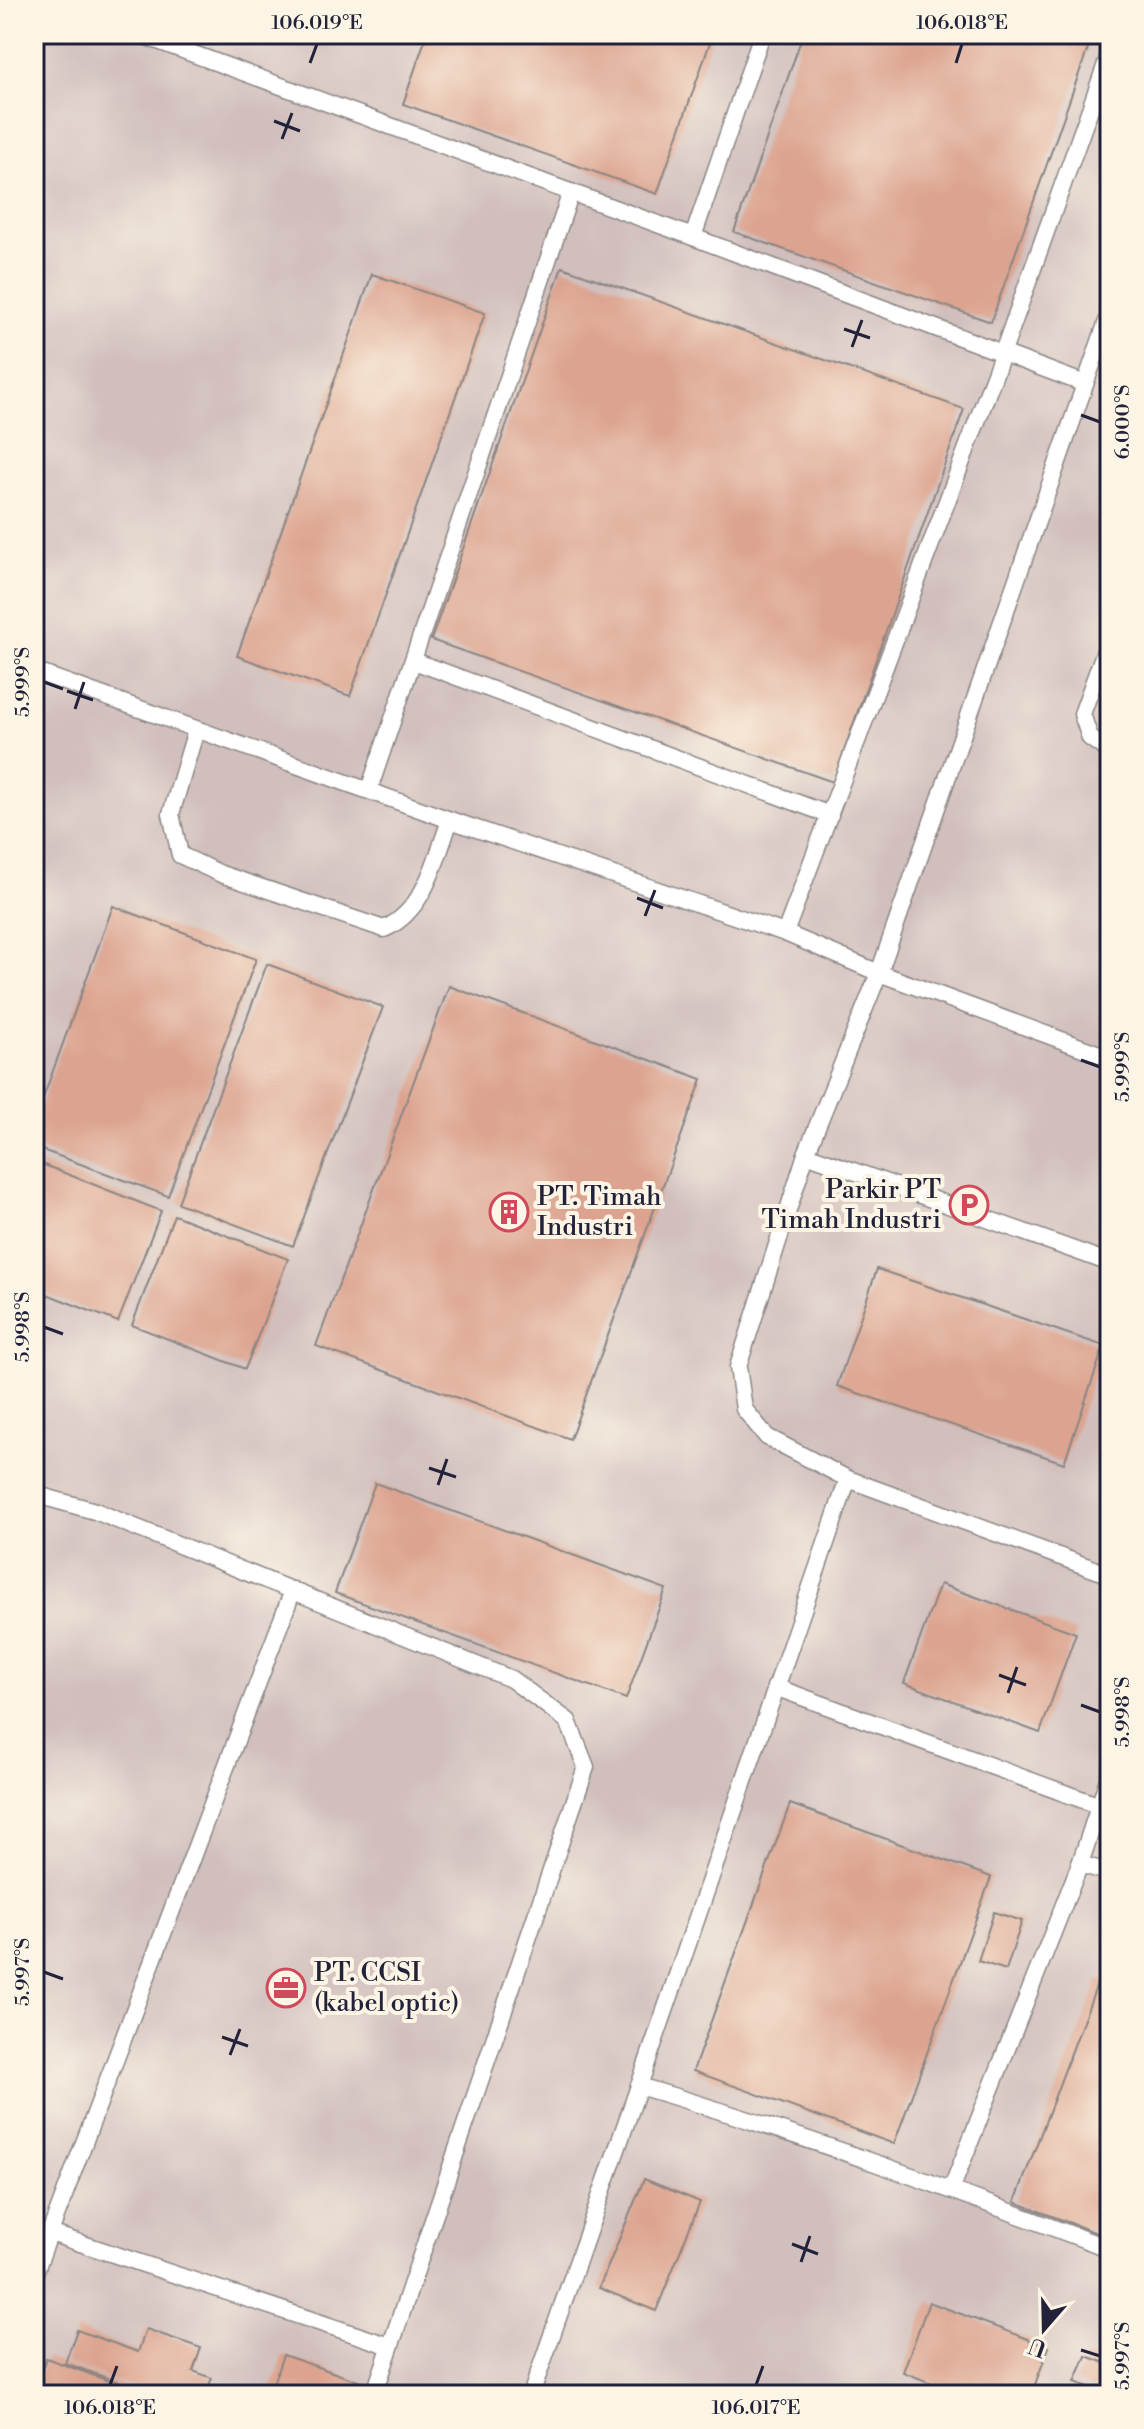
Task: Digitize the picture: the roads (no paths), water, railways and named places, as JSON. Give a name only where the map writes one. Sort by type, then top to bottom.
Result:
[{"type":"lane","points":[[139,34],[1085,384]]},
{"type":"lane","points":[[693,237],[762,34]]},
{"type":"lane","points":[[785,933],[1003,352],[1110,53]]},
{"type":"lane","points":[[369,790],[571,192]]},
{"type":"lane","points":[[1110,313],[879,973],[806,1154],[738,1367],[744,1409],[767,1437],[848,1479],[1110,1575]]},
{"type":"lane","points":[[1110,637],[1082,714],[1090,738],[1110,752]]},
{"type":"lane","points":[[414,661],[830,815]]},
{"type":"lane","points":[[34,671],[450,820],[785,933],[879,973],[1110,1058]]},
{"type":"lane","points":[[196,730],[171,814],[180,855],[221,874],[384,929],[400,922],[413,909],[430,875],[450,820]]},
{"type":"lane","points":[[806,1154],[1110,1263]]},
{"type":"lane","points":[[531,2395],[848,1479]]},
{"type":"lane","points":[[34,1494],[95,1511],[511,1679],[568,1721],[586,1767],[374,2395]]},
{"type":"lane","points":[[34,2275],[293,1590]]},
{"type":"lane","points":[[775,1687],[1097,1805]]},
{"type":"lane","points":[[951,2190],[1080,1864],[1110,1773]]},
{"type":"lane","points":[[1080,1864],[1110,1873]]},
{"type":"lane","points":[[639,2086],[951,2190],[1110,2249]]},
{"type":"lane","points":[[50,2233],[390,2346]]},
{"type":"place","name":"Parkir PT Timah Industri","points":[[969,1205]]},
{"type":"place","name":"PT. Timah Industri","points":[[509,1212]]},
{"type":"place","name":"PT. CCSI (kabel optic)","points":[[286,1988]]}]
